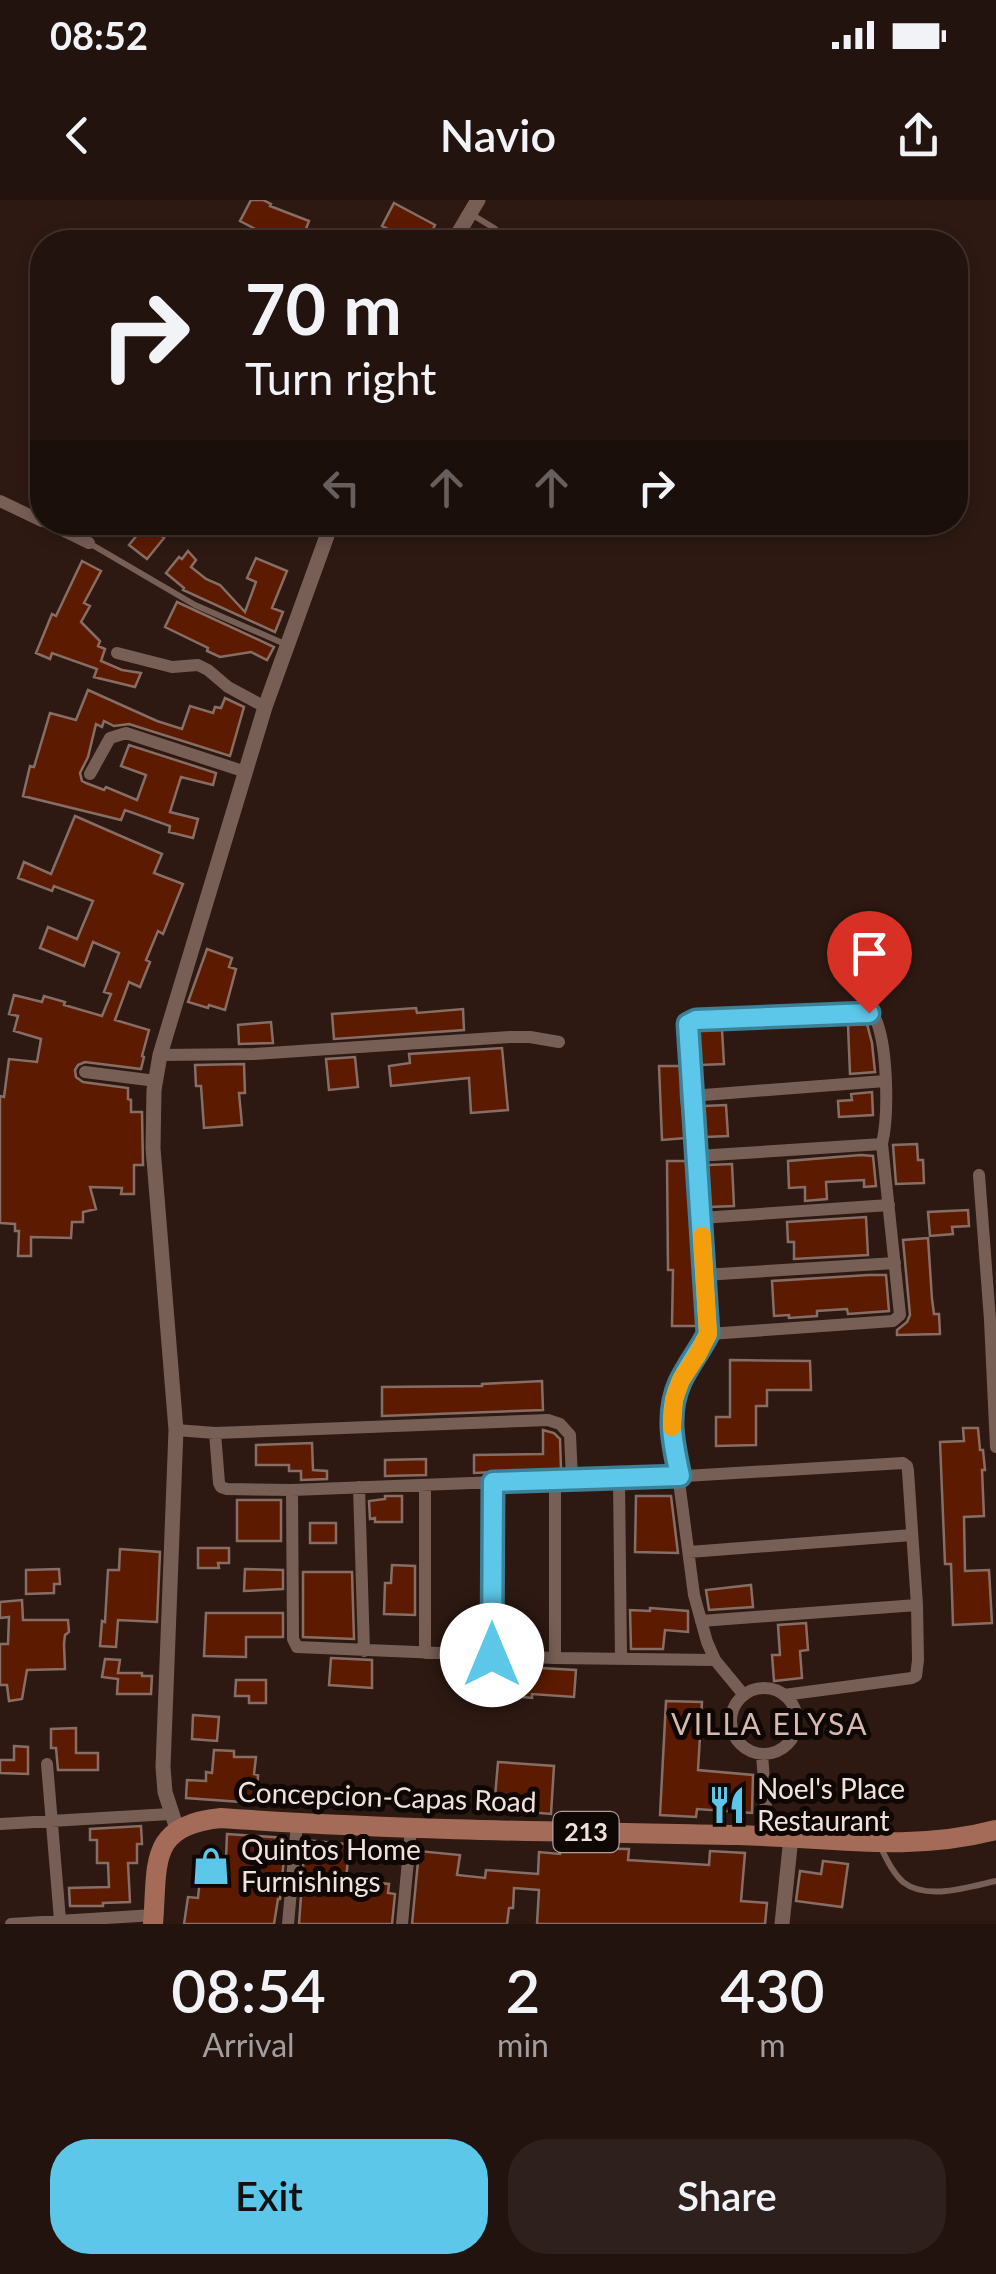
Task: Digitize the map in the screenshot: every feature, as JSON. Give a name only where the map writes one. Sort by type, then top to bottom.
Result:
[{"type":"main road","name":"Concepcion-Capas Road","points":[[174,1822],[221,1818],[411,1829],[768,1836],[922,1844],[996,1830]]},
{"type":"main road","points":[[153,1920],[159,1858],[174,1822]]},
{"type":"street","points":[[460,230],[474,207]]},
{"type":"street","points":[[0,501],[30,515]]},
{"type":"street","points":[[72,535],[89,543]]},
{"type":"street","points":[[0,1824],[174,1822],[165,1792],[163,1766],[176,1430],[154,1175],[156,1081],[160,1055],[265,708],[327,535]]},
{"type":"street","points":[[116,654],[172,667],[198,665],[228,688],[265,708]]},
{"type":"street","points":[[90,774],[110,738],[126,732],[246,772]]},
{"type":"street","points":[[708,1334],[893,1322],[902,1312],[882,1144],[886,1082],[877,1021],[872,1014],[696,1020],[688,1024],[708,1334],[674,1399],[673,1446],[701,1621],[715,1660],[744,1694]]},
{"type":"street","points":[[160,1055],[254,1054],[510,1037],[559,1042]]},
{"type":"street","points":[[85,1072],[156,1081]]},
{"type":"street","points":[[692,1096],[886,1082]]},
{"type":"street","points":[[697,1156],[882,1144]]},
{"type":"street","points":[[979,1176],[996,1447]]},
{"type":"street","points":[[701,1218],[889,1205]]},
{"type":"street","points":[[704,1275],[895,1263]]},
{"type":"street","points":[[176,1430],[215,1433],[548,1420],[560,1424],[570,1435],[572,1479]]},
{"type":"street","points":[[215,1433],[221,1487],[292,1490],[620,1480],[900,1462],[908,1471],[917,1605],[916,1676],[784,1695]]},
{"type":"street","points":[[620,1480],[621,1658]]},
{"type":"street","points":[[555,1481],[555,1658]]},
{"type":"street","points":[[492,1655],[493,1482]]},
{"type":"street","points":[[425,1486],[426,1652]]},
{"type":"street","points":[[359,1488],[364,1652]]},
{"type":"street","points":[[292,1490],[293,1639],[297,1648],[715,1660]]},
{"type":"street","points":[[689,1552],[912,1535]]},
{"type":"street","points":[[701,1621],[917,1605]]},
{"type":"street","points":[[758,1688],[773,1688],[784,1695],[798,1720],[787,1745],[762,1754],[748,1751],[738,1743],[730,1717],[734,1704],[744,1694],[758,1688]]},
{"type":"street","points":[[762,1754],[768,1836]]},
{"type":"street","points":[[46,1764],[60,1920]]},
{"type":"street","points":[[288,1924],[297,1823]]},
{"type":"street","points":[[402,1924],[411,1829]]},
{"type":"street","points":[[782,1924],[791,1837]]},
{"type":"street","points":[[11,1924],[153,1920]]},
{"type":"lane","points":[[474,207],[496,230]]},
{"type":"lane","points":[[89,543],[195,605],[286,645]]},
{"type":"lane","points":[[878,1843],[903,1882],[920,1890],[939,1891],[996,1881]]},
{"type":"building","points":[[251,200],[263,200],[309,221],[306,230],[257,230],[240,221]]},
{"type":"building","points":[[394,203],[435,225],[432,230],[390,230],[382,226]]},
{"type":"building","points":[[137,535],[164,538],[147,559],[129,545]]},
{"type":"building","points":[[188,551],[196,560],[191,567],[220,585],[245,612],[256,582],[247,578],[256,558],[287,571],[272,608],[283,612],[275,632],[183,590],[166,573]]},
{"type":"building","points":[[82,561],[101,571],[84,603],[90,606],[81,622],[100,641],[98,646],[105,649],[101,661],[141,673],[135,687],[94,677],[97,669],[52,653],[50,659],[36,653],[52,614],[56,616]]},
{"type":"building","points":[[177,602],[274,647],[267,660],[251,652],[220,657],[165,627]]},
{"type":"building","points":[[88,690],[182,729],[190,706],[213,713],[215,707],[221,708],[225,698],[244,707],[230,756],[129,724],[96,724],[80,773],[86,783],[137,800],[146,775],[121,766],[129,745],[216,773],[213,785],[181,777],[170,812],[198,819],[193,838],[169,832],[170,826],[125,810],[121,820],[23,796],[50,713],[76,720]]},
{"type":"building","points":[[75,816],[162,854],[154,873],[183,884],[163,934],[158,931],[140,987],[129,982],[115,1020],[149,1030],[141,1069],[85,1062],[75,1070],[76,1077],[83,1082],[128,1088],[131,1112],[142,1112],[143,1165],[134,1165],[134,1194],[121,1194],[122,1188],[90,1187],[96,1209],[83,1212],[83,1222],[72,1222],[71,1238],[31,1237],[31,1256],[18,1256],[19,1231],[15,1231],[15,1224],[0,1223],[0,1096],[4,1097],[9,1059],[37,1062],[41,1039],[14,1031],[18,1016],[9,1014],[14,995],[42,1002],[44,996],[102,1016],[111,994],[104,992],[119,953],[93,942],[84,966],[40,948],[48,927],[77,939],[93,901],[18,878],[24,862],[51,874]]},
{"type":"building","points":[[207,949],[232,958],[229,967],[236,969],[225,1010],[188,1002]]},
{"type":"building","points":[[416,1008],[417,1013],[463,1009],[464,1030],[334,1039],[332,1014]]},
{"type":"building","points":[[271,1022],[273,1043],[239,1044],[238,1025]]},
{"type":"building","points":[[867,1024],[875,1072],[850,1074],[848,1025]]},
{"type":"building","points":[[699,1030],[722,1030],[724,1064],[701,1065]]},
{"type":"building","points":[[502,1048],[508,1110],[471,1113],[469,1078],[391,1086],[389,1066],[410,1063],[409,1054]]},
{"type":"building","points":[[355,1057],[358,1087],[329,1090],[326,1059]]},
{"type":"building","points":[[244,1064],[245,1093],[239,1093],[242,1125],[204,1128],[195,1065]]},
{"type":"building","points":[[659,1066],[681,1066],[686,1138],[662,1140]]},
{"type":"building","points":[[872,1092],[873,1115],[839,1117],[838,1101],[852,1100],[851,1094]]},
{"type":"building","points":[[726,1105],[728,1136],[706,1137],[704,1106]]},
{"type":"building","points":[[917,1144],[918,1160],[923,1160],[924,1183],[896,1184],[893,1145]]},
{"type":"building","points":[[873,1156],[876,1186],[864,1187],[864,1180],[826,1182],[827,1199],[805,1201],[805,1187],[789,1188],[788,1161]]},
{"type":"building","points":[[667,1161],[687,1161],[698,1326],[672,1326]]},
{"type":"building","points":[[732,1164],[734,1206],[710,1207],[708,1165]]},
{"type":"building","points":[[968,1210],[969,1226],[952,1227],[953,1234],[930,1236],[928,1212]]},
{"type":"building","points":[[866,1217],[868,1255],[794,1259],[794,1242],[788,1242],[787,1222]]},
{"type":"building","points":[[928,1238],[932,1299],[934,1314],[939,1314],[940,1334],[897,1335],[910,1315],[903,1240]]},
{"type":"building","points":[[886,1275],[889,1311],[848,1314],[847,1309],[817,1311],[817,1316],[774,1316],[772,1281]]},
{"type":"building","points":[[730,1360],[810,1361],[811,1390],[767,1390],[767,1406],[756,1406],[756,1445],[716,1446],[716,1417],[730,1417]]},
{"type":"building","points":[[542,1381],[543,1410],[382,1416],[382,1387]]},
{"type":"building","points":[[963,1428],[978,1428],[985,1470],[984,1516],[964,1517],[965,1571],[989,1570],[992,1623],[953,1625],[951,1564],[945,1564],[940,1442],[964,1441]]},
{"type":"building","points":[[543,1430],[560,1439],[561,1469],[474,1473],[474,1455],[543,1454]]},
{"type":"building","points":[[312,1443],[313,1470],[327,1471],[327,1479],[301,1480],[301,1471],[289,1471],[289,1465],[256,1465],[256,1445]]},
{"type":"building","points":[[426,1459],[426,1475],[385,1476],[385,1460]]},
{"type":"building","points":[[402,1496],[402,1522],[370,1519],[369,1501]]},
{"type":"building","points":[[636,1496],[671,1496],[678,1553],[635,1552]]},
{"type":"building","points":[[237,1500],[281,1500],[281,1541],[237,1541]]},
{"type":"building","points":[[310,1523],[336,1523],[336,1543],[310,1543]]},
{"type":"building","points":[[198,1548],[229,1548],[229,1563],[218,1563],[219,1568],[198,1568]]},
{"type":"building","points":[[120,1549],[160,1552],[157,1622],[118,1620],[116,1647],[100,1646],[108,1570],[119,1570]]},
{"type":"building","points":[[392,1565],[415,1566],[415,1615],[384,1614],[385,1583],[391,1583]]},
{"type":"building","points":[[59,1569],[60,1584],[54,1584],[54,1593],[26,1594],[26,1570]]},
{"type":"building","points":[[245,1569],[283,1570],[283,1589],[244,1591]]},
{"type":"building","points":[[303,1572],[352,1572],[354,1639],[303,1637]]},
{"type":"building","points":[[751,1585],[753,1607],[709,1610],[706,1590]]},
{"type":"building","points":[[22,1600],[23,1620],[68,1620],[65,1669],[27,1670],[22,1699],[9,1701],[7,1685],[0,1685],[0,1644],[8,1644],[9,1617],[0,1618],[0,1602]]},
{"type":"building","points":[[630,1610],[688,1611],[688,1632],[665,1630],[663,1649],[631,1649]]},
{"type":"building","points":[[206,1613],[283,1613],[283,1637],[246,1637],[246,1657],[204,1656]]},
{"type":"building","points":[[806,1623],[808,1650],[800,1651],[802,1678],[774,1681],[772,1655],[780,1655],[778,1625]]},
{"type":"building","points":[[331,1658],[372,1660],[372,1688],[329,1685]]},
{"type":"building","points":[[105,1659],[120,1660],[118,1673],[152,1676],[151,1694],[117,1694],[118,1679],[102,1677]]},
{"type":"building","points":[[502,1666],[576,1670],[574,1697],[499,1695]]},
{"type":"building","points":[[236,1680],[266,1680],[266,1703],[249,1703],[249,1696],[235,1696]]},
{"type":"building","points":[[666,1701],[702,1702],[698,1770],[753,1775],[752,1813],[697,1809],[696,1817],[660,1815]]},
{"type":"building","points":[[193,1715],[219,1717],[217,1741],[192,1739]]},
{"type":"building","points":[[76,1728],[76,1753],[98,1753],[98,1770],[58,1770],[56,1748],[51,1748],[51,1729]]},
{"type":"building","points":[[14,1746],[28,1747],[28,1774],[0,1773],[0,1760],[14,1760]]},
{"type":"building","points":[[214,1750],[234,1751],[234,1757],[256,1757],[257,1803],[186,1798],[187,1780],[206,1781],[206,1772],[212,1773]]},
{"type":"building","points":[[498,1762],[554,1766],[551,1814],[494,1809]]},
{"type":"building","points":[[141,1826],[137,1863],[128,1863],[130,1902],[70,1906],[69,1888],[109,1887],[108,1863],[97,1863],[97,1840],[90,1840],[90,1829]]},
{"type":"building","points":[[227,1834],[286,1838],[274,1924],[184,1924],[188,1897],[198,1898],[202,1857],[226,1859]]},
{"type":"building","points":[[305,1840],[345,1844],[349,1848],[346,1880],[389,1884],[388,1893],[395,1894],[392,1924],[299,1924]]},
{"type":"building","points":[[561,1848],[629,1849],[628,1860],[709,1865],[710,1851],[745,1853],[741,1901],[767,1903],[765,1924],[537,1924],[539,1890],[514,1888],[507,1924],[412,1924],[419,1851],[460,1855],[457,1875],[485,1878],[486,1870],[538,1874],[539,1852],[560,1854]]},
{"type":"building","points":[[823,1861],[848,1864],[842,1907],[796,1901],[800,1871],[821,1874]]},
{"type":"slow traffic","points":[[672,1427],[674,1399],[681,1380],[708,1334],[702,1236]]},
{"type":"place","name":"Noel's Place Restaurant","points":[[727,1805]]},
{"type":"place","name":"Quintos Home Furnishings","points":[[211,1866]]},
{"type":"district","name":"VILLA ELYSA","points":[[770,1725]]},
{"type":"route","points":[[492,1655],[493,1482],[680,1476],[671,1421],[674,1399],[708,1334],[688,1024],[696,1020],[869,1013]]}]
